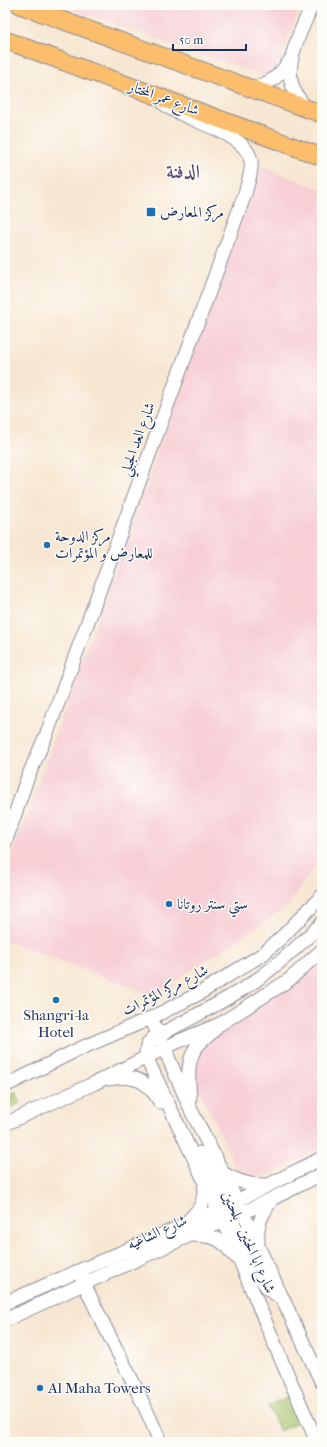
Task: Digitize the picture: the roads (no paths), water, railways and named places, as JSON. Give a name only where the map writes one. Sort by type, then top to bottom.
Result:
[{"type":"main road","points":[[24,6],[322,114]]},
{"type":"main road","name":"شارع عمر المختار","points":[[9,43],[322,156]]},
{"type":"main road","points":[[254,131],[276,130],[287,132],[322,145]]},
{"type":"street","points":[[250,88],[267,84],[281,73],[291,59],[312,5]]},
{"type":"street","points":[[291,59],[290,74],[294,91],[306,108]]},
{"type":"street","name":"شارع العد الجبلي","points":[[5,843],[26,784],[47,733],[244,194],[251,170],[252,162],[250,157],[242,144],[229,134],[182,115],[169,108],[152,94]]},
{"type":"street","name":"شارع مركز المؤتمرات","points":[[5,1086],[79,1049],[151,1018],[200,993],[263,954],[322,896]]},
{"type":"street","points":[[146,1057],[146,1046],[148,1042],[255,981],[303,942],[322,923]]},
{"type":"street","points":[[5,1124],[95,1083],[165,1048],[220,1024],[289,980],[322,950]]},
{"type":"street","name":"شارع ابا الحنين - بلحنين","points":[[151,1018],[191,1110],[224,1174],[230,1211],[241,1260],[283,1364],[317,1426],[317,1442]]},
{"type":"street","points":[[191,1110],[188,1076],[191,1059],[196,1048],[220,1024]]},
{"type":"street","name":"شارع ابا الحنين - بلحنين","points":[[146,1057],[205,1182],[259,1245],[322,1383]]},
{"type":"street","points":[[95,1083],[122,1077],[137,1079],[152,1089],[164,1107],[172,1112]]},
{"type":"street","points":[[186,1142],[198,1151],[230,1211],[261,1278],[268,1289],[284,1300]]},
{"type":"street","name":"شارع الشاغيه","points":[[230,1211],[268,1185],[322,1158]]},
{"type":"street","points":[[224,1174],[245,1184],[268,1185]]},
{"type":"street","name":"شارع الشاغيه","points":[[5,1303],[78,1271],[187,1230],[230,1211],[272,1199],[322,1174]]},
{"type":"street","points":[[205,1182],[202,1206],[187,1230],[218,1240],[223,1243],[234,1256],[241,1260]]},
{"type":"street","points":[[259,1245],[257,1235],[258,1225],[263,1211],[272,1199]]},
{"type":"street","name":"شارع الشاغيه","points":[[5,1320],[84,1283],[187,1230]]},
{"type":"street","points":[[78,1271],[137,1390],[159,1440]]},
{"type":"street","points":[[317,1442],[322,1439]]},
{"type":"place","name":"مركز المعارض","points":[[151,212]]},
{"type":"place","name":"مركز الدوحة للمعارض و المؤتمرات","points":[[47,545]]},
{"type":"place","name":"ستي سنتر روتانا","points":[[169,904]]},
{"type":"place","name":"Shangri-la Hotel","points":[[56,1000]]},
{"type":"place","name":"Al Maha Towers","points":[[40,1388]]},
{"type":"district","name":"الدفنة","points":[[183,171]]}]
